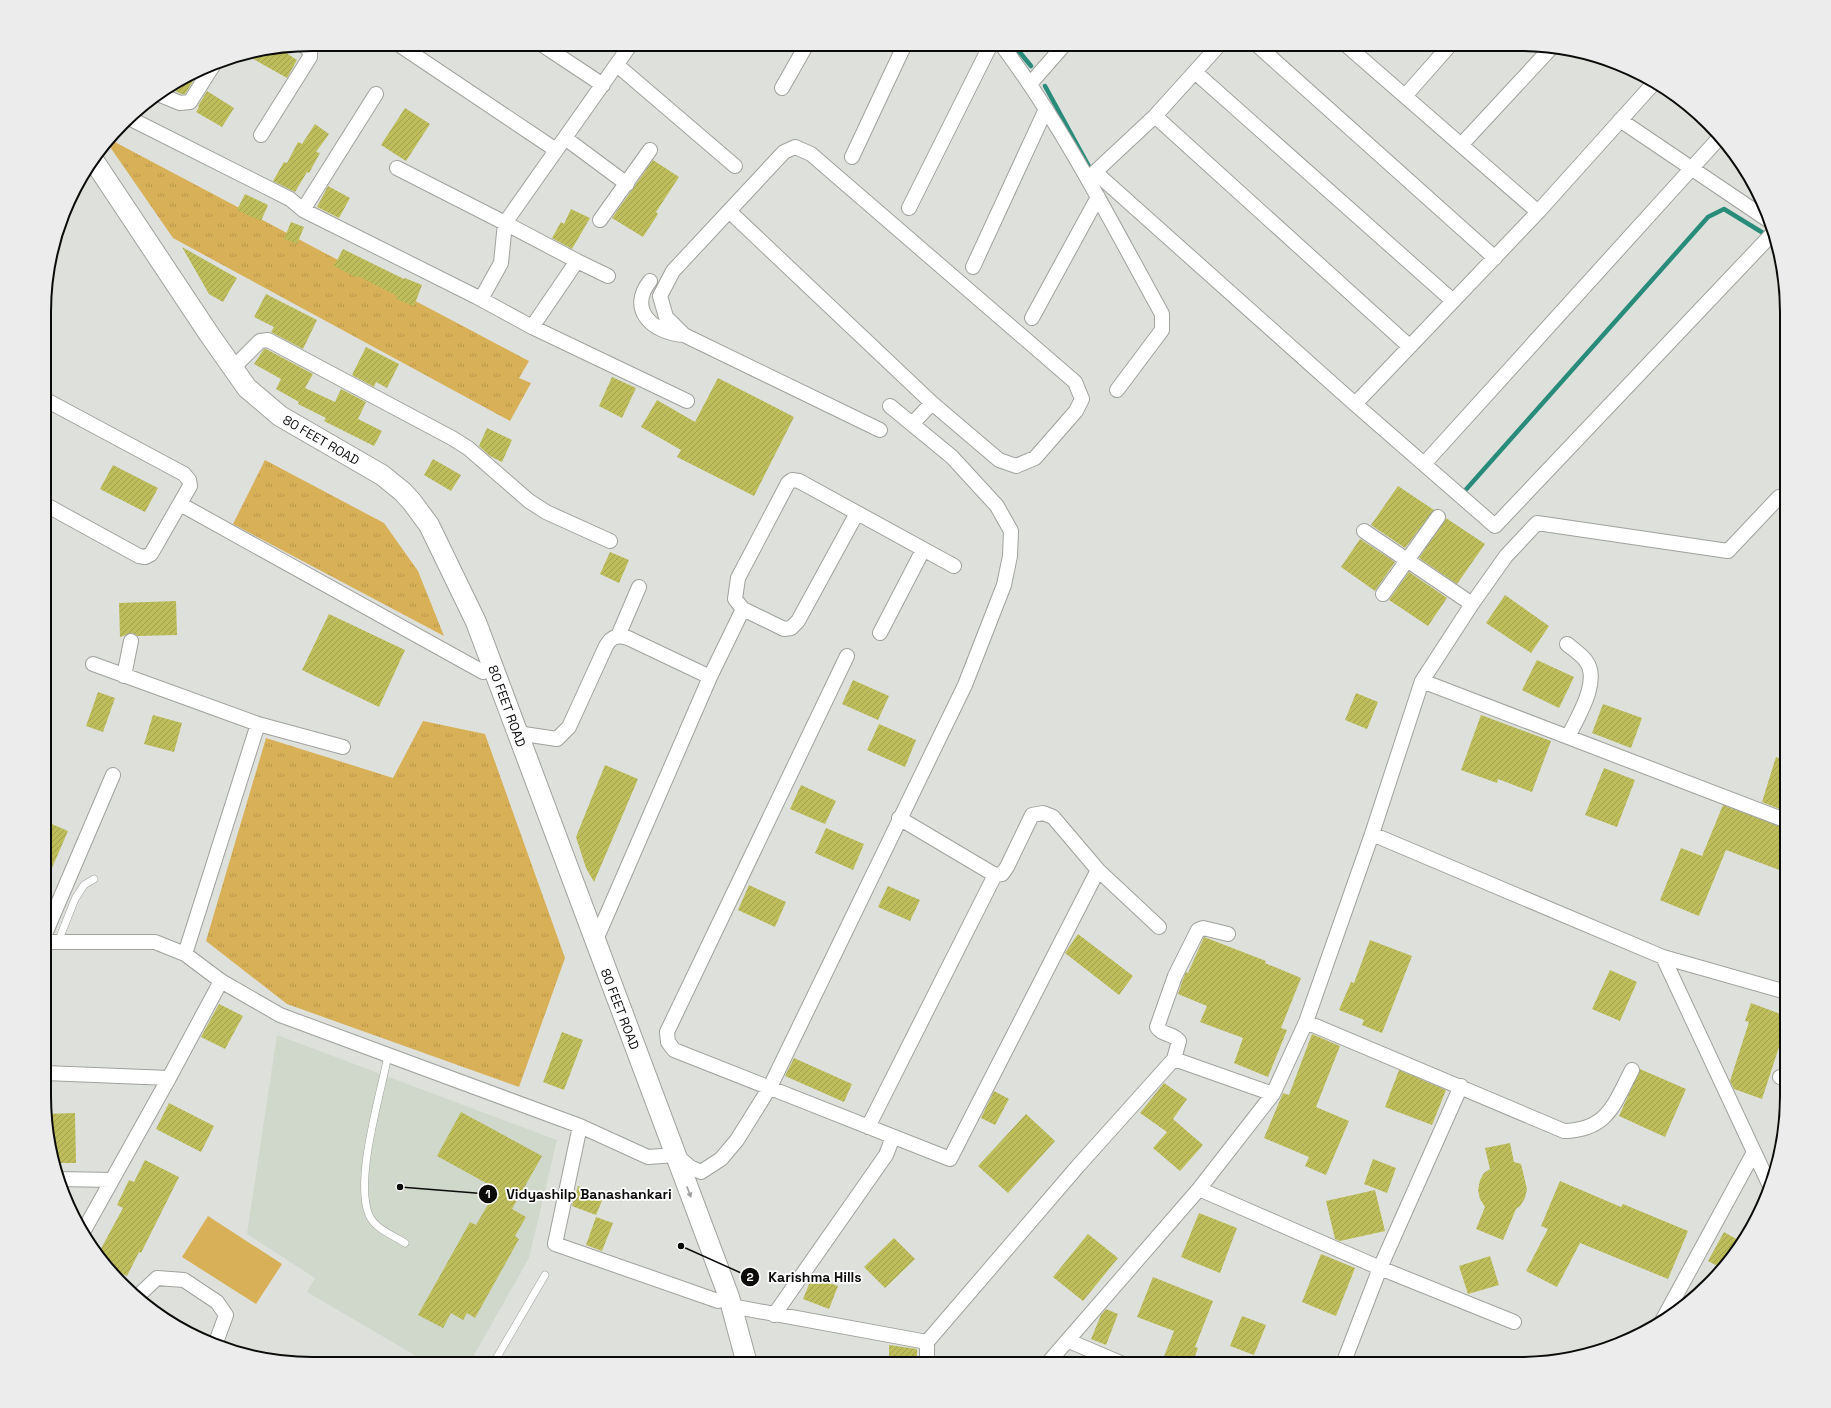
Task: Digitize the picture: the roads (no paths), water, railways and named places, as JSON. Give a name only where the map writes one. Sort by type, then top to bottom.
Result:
[{"type":"main road","name":"80 FEET ROAD","points":[[97,165],[247,388],[265,405],[295,426],[382,475],[403,492],[421,513],[436,538],[476,622],[595,942],[669,1156],[744,1357]]},
{"type":"main road","name":"80 FEET ROAD","points":[[90,175],[200,340],[239,395],[273,425],[376,484],[404,508],[420,530],[466,626],[643,1097],[669,1156]]},
{"type":"main road","name":"80 FEET ROAD","points":[[724,1303],[734,1357]]},
{"type":"street","points":[[261,135],[310,58],[309,51]]},
{"type":"street","points":[[408,51],[556,150]]},
{"type":"street","points":[[551,51],[603,86]]},
{"type":"street","points":[[481,299],[501,263],[505,223],[627,51]]},
{"type":"street","points":[[782,88],[803,51]]},
{"type":"street","points":[[852,157],[902,51]]},
{"type":"street","points":[[909,208],[988,51]]},
{"type":"street","points":[[1006,51],[1046,109],[1098,197],[1162,314],[1162,330],[1117,390]]},
{"type":"street","points":[[1030,84],[1059,51]]},
{"type":"street","points":[[1214,51],[1155,116],[1095,172],[1355,404],[1495,526],[1769,237]]},
{"type":"street","points":[[1264,51],[1495,258]]},
{"type":"street","points":[[1353,51],[1538,212]]},
{"type":"street","points":[[1405,96],[1444,51]]},
{"type":"street","points":[[1461,145],[1547,53]]},
{"type":"street","points":[[617,65],[735,166]]},
{"type":"street","points":[[1195,72],[1453,302]]},
{"type":"street","points":[[165,97],[180,103],[190,102],[209,73]]},
{"type":"street","points":[[1355,404],[1538,212],[1650,87]]},
{"type":"street","points":[[303,210],[376,94]]},
{"type":"street","points":[[973,267],[1046,109]]},
{"type":"street","points":[[1155,116],[1409,346]]},
{"type":"street","points":[[1620,120],[1692,169],[1757,205]]},
{"type":"street","points":[[135,121],[290,199],[303,210],[481,299],[532,327],[687,401]]},
{"type":"street","points":[[565,138],[627,184]]},
{"type":"street","points":[[1424,464],[1716,141]]},
{"type":"street","points":[[730,211],[932,403],[1000,460],[1016,466],[1035,458],[1076,411],[1082,400],[1075,382],[811,154],[795,147],[784,152],[673,271],[660,296],[666,317],[684,335],[880,430]]},
{"type":"street","points":[[600,220],[650,150]]},
{"type":"street","points":[[397,168],[608,276]]},
{"type":"street","points":[[1032,318],[1098,197]]},
{"type":"street","points":[[532,327],[577,261]]},
{"type":"street","points":[[650,280],[640,299],[641,310],[649,322],[670,334],[684,335]]},
{"type":"street","points":[[233,368],[260,341],[268,340],[452,438],[468,448],[525,497],[546,512],[610,541]]},
{"type":"street","points":[[51,403],[184,474],[189,480],[190,486],[151,554],[146,557],[139,556],[51,508]]},
{"type":"street","points":[[912,424],[932,403]]},
{"type":"street","points":[[52,942],[155,942],[185,954],[221,981],[280,1015],[580,1126],[648,1157],[669,1156],[701,1172],[721,1159],[737,1140],[770,1087],[971,670],[1004,585],[1010,556],[1011,531],[998,506],[952,457],[890,406]]},
{"type":"street","points":[[857,513],[798,622],[791,628],[784,629],[743,609],[735,599],[738,578],[788,483],[792,480],[799,481],[954,566]]},
{"type":"street","points":[[1054,1357],[1198,1190],[1273,1094],[1306,1022],[1372,834],[1422,681],[1472,604],[1506,556],[1537,523],[1728,551],[1779,497]]},
{"type":"street","points":[[180,504],[483,672]]},
{"type":"street","points":[[1383,594],[1438,517]]},
{"type":"street","points":[[1364,530],[1472,604]]},
{"type":"street","points":[[880,634],[923,550]]},
{"type":"street","points":[[618,636],[639,587]]},
{"type":"street","points":[[595,942],[710,677],[743,609]]},
{"type":"street","points":[[517,733],[557,739],[569,728],[606,646],[610,640],[618,636],[628,638],[710,677]]},
{"type":"street","points":[[124,676],[131,641]]},
{"type":"street","points":[[1567,644],[1587,661],[1592,677],[1588,695],[1568,738]]},
{"type":"street","points":[[847,656],[667,1032],[668,1042],[674,1050],[950,1159],[1098,870]]},
{"type":"street","points":[[94,664],[258,724],[342,747]]},
{"type":"street","points":[[1422,681],[1780,818]]},
{"type":"street","points":[[185,954],[258,724]]},
{"type":"street","points":[[51,920],[113,775]]},
{"type":"street","points":[[899,818],[995,875],[1002,874],[1007,867],[1032,815],[1042,813],[1053,817],[1098,870],[1159,928]]},
{"type":"street","points":[[1372,834],[1663,957],[1780,990]]},
{"type":"street","points":[[868,1127],[995,875]]},
{"type":"street","points":[[928,1357],[927,1342],[1078,1166],[1174,1059],[1179,1041],[1177,1038],[1159,1031],[1157,1027],[1175,976],[1198,930],[1203,928],[1228,934]]},
{"type":"street","points":[[1663,957],[1766,1178]]},
{"type":"street","points":[[86,1226],[221,981]]},
{"type":"street","points":[[1306,1022],[1461,1086],[1564,1131],[1575,1131],[1593,1126],[1610,1111],[1632,1070]]},
{"type":"street","points":[[1174,1059],[1273,1094]]},
{"type":"street","points":[[51,1073],[169,1078]]},
{"type":"street","points":[[1346,1357],[1380,1268],[1461,1086]]},
{"type":"street","points":[[580,1126],[555,1244],[724,1303],[774,1315],[927,1342]]},
{"type":"street","points":[[774,1315],[886,1155],[893,1137]]},
{"type":"street","points":[[1668,1310],[1754,1152]]},
{"type":"street","points":[[65,1179],[112,1180]]},
{"type":"street","points":[[1198,1190],[1380,1268],[1514,1322]]},
{"type":"street","points":[[141,1293],[157,1278],[184,1280],[217,1302],[226,1315],[217,1339]]},
{"type":"street","points":[[1069,1341],[1107,1357]]},
{"type":"lane","points":[[52,942],[84,885],[94,879]]},
{"type":"lane","points":[[388,1055],[374,1118],[365,1188],[369,1214],[375,1224],[405,1243]]},
{"type":"lane","points":[[497,1357],[545,1275]]},
{"type":"waterway","points":[[1019,51],[1031,66]]},
{"type":"waterway","points":[[1045,86],[1092,172]]},
{"type":"waterway","points":[[1462,494],[1708,217],[1724,209],[1768,236]]},
{"type":"place","name":"Vidyashilp Banashankari","points":[[400,1187]]},
{"type":"place","name":"Karishma Hills","points":[[681,1246]]}]
